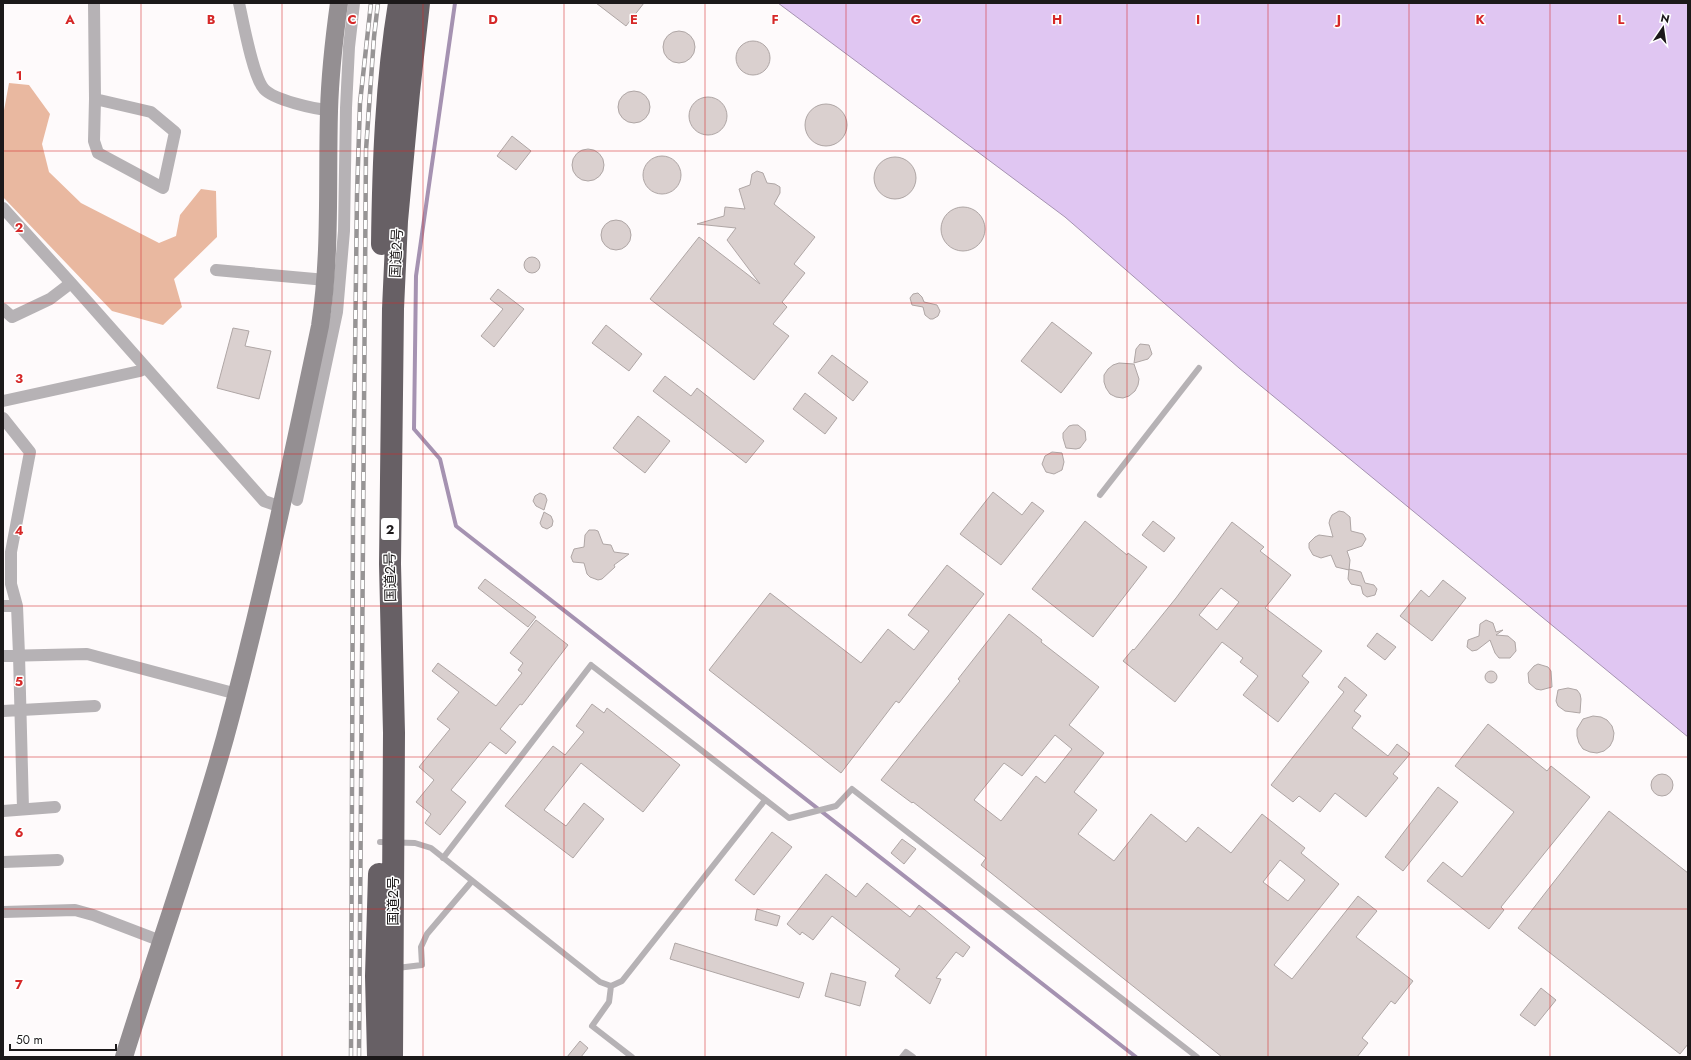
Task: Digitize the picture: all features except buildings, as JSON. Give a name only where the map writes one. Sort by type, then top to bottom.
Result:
[{"type":"highway","name":"国道2号","points":[[392,1057],[393,968],[379,699],[382,211],[392,49],[399,3]]},
{"type":"highway","name":"国道2号","points":[[378,1057],[376,976],[394,733],[390,564],[393,309],[398,213],[408,92],[419,3]]},
{"type":"street","points":[[94,3],[94,141],[98,153],[163,188],[175,132],[151,112],[95,99]]},
{"type":"street","points":[[239,3],[254,67],[264,89],[278,97],[316,109],[329,110]]},
{"type":"street","points":[[289,504],[320,326],[326,280],[329,110],[332,53],[340,3]]},
{"type":"street","points":[[124,1057],[211,785],[289,504],[337,312],[344,231],[346,108],[349,47],[354,3]]},
{"type":"street","points":[[3,208],[72,283],[264,501],[289,504]]},
{"type":"street","points":[[216,270],[326,280]]},
{"type":"street","points":[[3,309],[12,317],[50,299],[72,283]]},
{"type":"street","points":[[3,401],[140,371],[146,368]]},
{"type":"street","points":[[3,418],[30,452],[11,552],[11,584],[17,606],[23,809]]},
{"type":"street","points":[[3,606],[17,606]]},
{"type":"street","points":[[3,656],[87,654],[237,694]]},
{"type":"street","points":[[3,711],[95,706]]},
{"type":"street","points":[[3,811],[55,808]]},
{"type":"street","points":[[3,862],[58,860]]},
{"type":"street","points":[[3,912],[75,910],[93,915],[161,941]]},
{"type":"lane","points":[[1100,495],[1199,368]]},
{"type":"lane","points":[[443,858],[591,664],[789,818],[836,806],[852,789],[1197,1057]]},
{"type":"lane","points":[[387,842],[424,845],[443,858],[600,982],[611,986],[622,981],[765,800]]},
{"type":"lane","points":[[393,968],[422,965],[422,947],[427,934],[472,881]]},
{"type":"lane","points":[[611,986],[609,1002],[592,1026],[632,1057]]},
{"type":"lane","points":[[902,1057],[906,1052],[913,1057]]},
{"type":"shaded area","points":[[778,3],[1688,3],[1688,737],[1239,368],[1065,217]]},
{"type":"shaded area","points":[[9,83],[29,85],[50,114],[42,144],[49,172],[81,203],[159,243],[176,236],[180,215],[201,189],[216,191],[217,237],[174,279],[182,307],[163,325],[112,311],[3,197],[3,116]]},
{"type":"waterway","points":[[455,3],[416,276],[414,429],[440,459],[456,526],[1136,1057]]},
{"type":"railway","points":[[351,1057],[353,516],[357,195],[360,103],[371,3]]},
{"type":"railway","points":[[359,1057],[366,150],[374,37],[378,3]]}]
